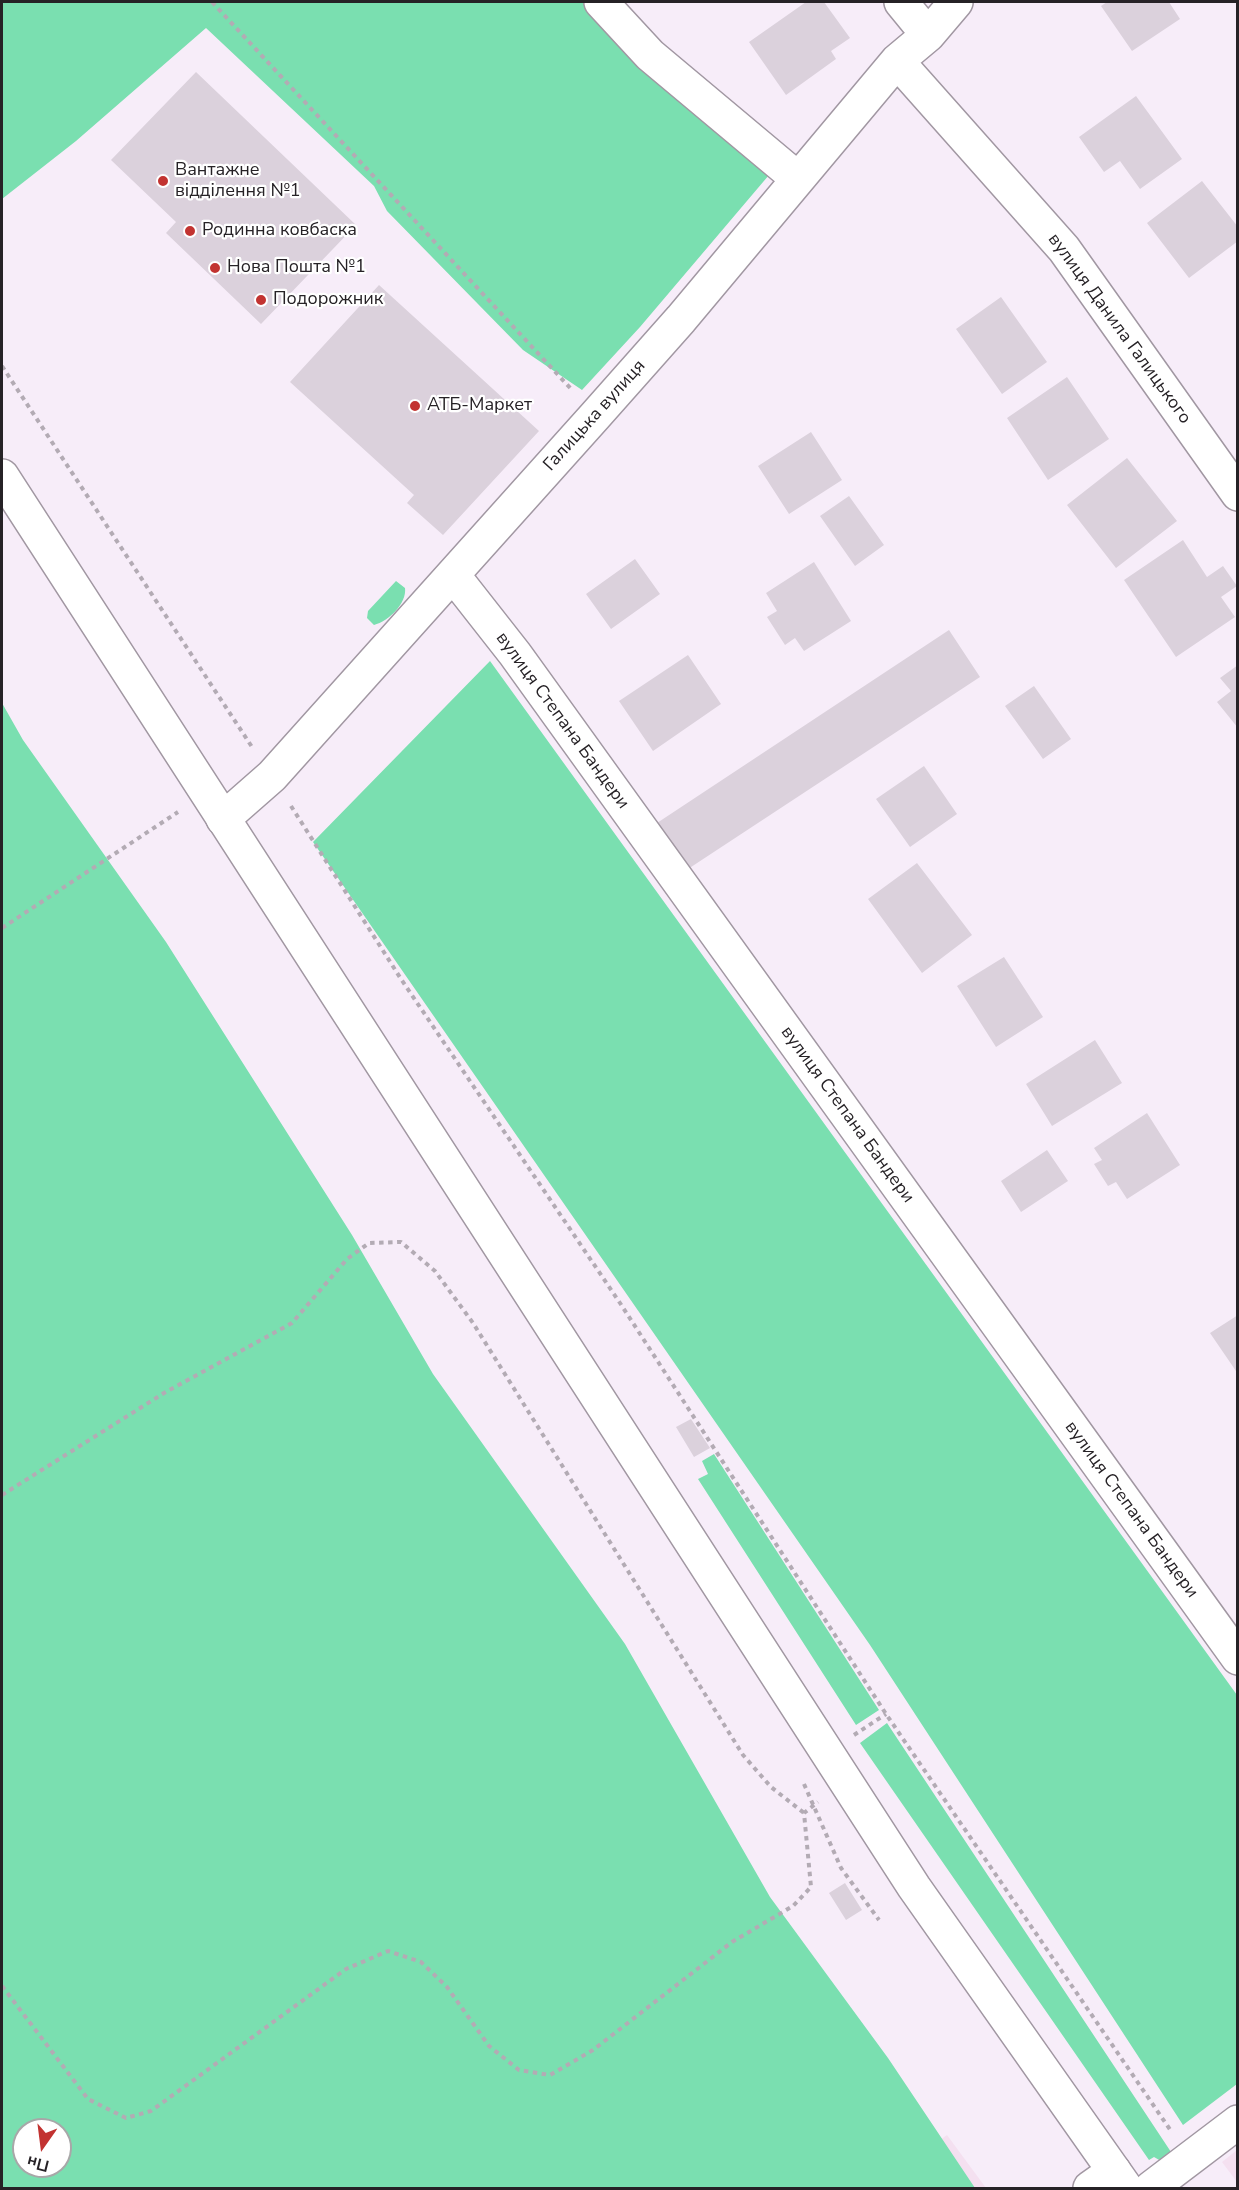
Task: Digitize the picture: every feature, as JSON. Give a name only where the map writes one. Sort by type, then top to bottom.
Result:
[{"type":"street","points":[[602,2],[650,55],[798,179]]},
{"type":"street","points":[[901,2],[928,35]]},
{"type":"street","name":"Галицька вулиця","points":[[223,819],[272,776],[453,575],[595,416],[897,61],[928,35],[956,2]]},
{"type":"street","name":"вулиця Данила Галицького","points":[[897,61],[1064,249],[1238,494]]},
{"type":"street","points":[[2,476],[846,1783],[1110,2183]]},
{"type":"street","name":"вулиця Степана Бандери","points":[[453,575],[522,664],[1238,1658]]},
{"type":"street","points":[[1151,2188],[1238,2122]]},
{"type":"path","points":[[212,2],[595,416]]},
{"type":"path","points":[[2,366],[272,776],[401,979],[620,1303],[886,1714],[1190,2159]]},
{"type":"path","points":[[2,928],[152,831],[205,792]]},
{"type":"path","points":[[2,1495],[164,1393],[292,1323],[347,1259],[369,1243],[401,1242],[435,1271],[473,1323],[743,1755],[771,1787],[804,1813],[811,1887],[793,1906],[732,1942],[593,2050],[550,2075],[519,2070],[489,2046],[447,1986],[421,1962],[388,1951],[346,1969],[151,2110],[126,2118],[88,2099],[2,1986]]},
{"type":"path","points":[[854,1736],[886,1714]]},
{"type":"path","points":[[802,1779],[841,1868],[879,1920]]},
{"type":"path","points":[[804,1813],[846,1783]]},
{"type":"shaded area","points":[[947,2135],[986,2188],[873,2188]]},
{"type":"shaded area","points":[[1237,2150],[1237,2182],[1222,2162]]},
{"type":"green space","points":[[2,2],[582,2],[635,58],[769,175],[640,327],[582,390],[523,350],[387,211],[374,186],[206,28],[76,141],[2,199]]},
{"type":"green space","points":[[396,581],[405,588],[403,600],[396,611],[374,625],[367,618],[368,611]]},
{"type":"green space","points":[[490,661],[1237,1695],[1237,2084],[1183,2125],[870,1645],[313,842]]},
{"type":"green space","points":[[2,703],[23,740],[166,942],[352,1235],[433,1374],[625,1644],[770,1897],[888,2058],[975,2188],[2,2188]]},
{"type":"green space","points":[[714,1454],[879,1710],[856,1725],[698,1479],[708,1474],[702,1461]]},
{"type":"green space","points":[[887,1723],[1171,2152],[1161,2161],[1154,2157],[1149,2160],[860,1743]]},
{"type":"building","points":[[806,2],[824,2],[850,38],[831,51],[836,59],[786,95],[749,42]]},
{"type":"building","points":[[1107,2],[1169,2],[1180,19],[1132,51],[1101,6]]},
{"type":"building","points":[[196,72],[356,225],[261,324],[166,233],[176,222],[111,160]]},
{"type":"building","points":[[1136,96],[1182,159],[1140,189],[1120,161],[1104,172],[1079,137]]},
{"type":"building","points":[[1202,181],[1238,227],[1238,241],[1189,278],[1147,223]]},
{"type":"building","name":"АТБ-Маркет","points":[[379,285],[539,431],[443,535],[407,503],[414,495],[290,382]]},
{"type":"building","points":[[1001,297],[1047,362],[1002,394],[956,329]]},
{"type":"building","points":[[1067,377],[1109,439],[1048,480],[1007,418]]},
{"type":"building","points":[[811,432],[842,480],[789,514],[758,466]]},
{"type":"building","points":[[1127,458],[1177,521],[1116,568],[1067,505]]},
{"type":"building","points":[[849,496],[884,545],[855,566],[820,516]]},
{"type":"building","points":[[1183,540],[1207,577],[1223,566],[1237,586],[1221,597],[1235,617],[1176,657],[1124,580]]},
{"type":"building","points":[[635,559],[660,594],[611,629],[586,594]]},
{"type":"building","points":[[814,562],[851,621],[804,651],[795,638],[785,645],[767,617],[777,611],[766,593]]},
{"type":"building","points":[[949,630],[980,677],[688,869],[657,823]]},
{"type":"building","points":[[688,655],[721,704],[653,751],[619,701]]},
{"type":"building","points":[[1238,665],[1238,728],[1217,702],[1231,691],[1220,678]]},
{"type":"building","points":[[1034,686],[1071,739],[1043,759],[1005,706]]},
{"type":"building","points":[[924,766],[957,814],[910,847],[876,799]]},
{"type":"building","points":[[917,863],[972,935],[922,973],[868,899]]},
{"type":"building","points":[[1004,957],[1043,1017],[996,1047],[957,986]]},
{"type":"building","points":[[1095,1040],[1122,1083],[1052,1126],[1026,1084]]},
{"type":"building","points":[[1147,1113],[1180,1165],[1127,1199],[1116,1182],[1108,1186],[1094,1164],[1102,1160],[1094,1148]]},
{"type":"building","points":[[1047,1150],[1068,1181],[1021,1212],[1001,1181]]},
{"type":"building","points":[[1238,1315],[1238,1374],[1210,1333]]},
{"type":"building","points":[[691,1419],[710,1448],[694,1457],[676,1427]]},
{"type":"building","points":[[845,1883],[862,1910],[846,1920],[829,1893]]},
{"type":"place","name":"Вантажне відділення №1","points":[[163,181]]},
{"type":"place","name":"Родинна ковбаска","points":[[190,231]]},
{"type":"place","name":"Нова Пошта №1","points":[[215,268]]},
{"type":"place","name":"Подорожник","points":[[261,300]]},
{"type":"place","name":"АТБ-Маркет","points":[[415,406]]}]
